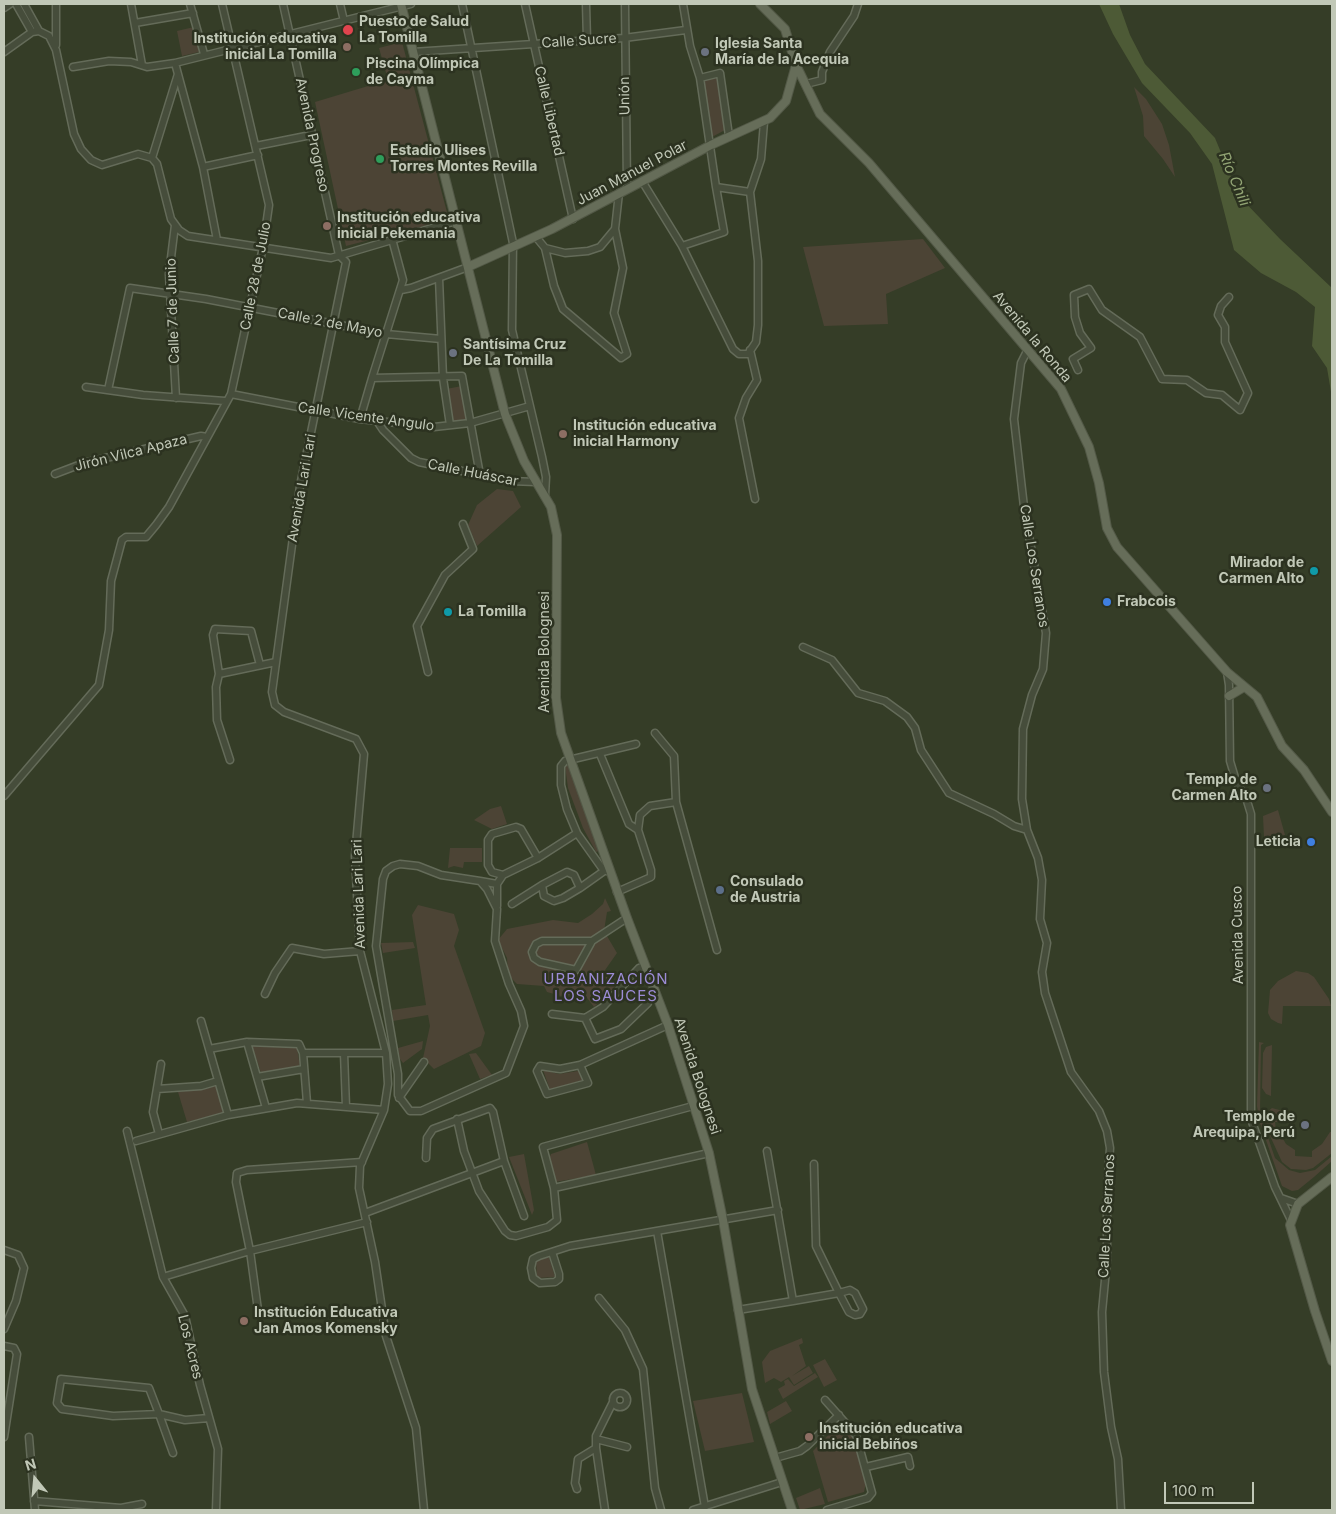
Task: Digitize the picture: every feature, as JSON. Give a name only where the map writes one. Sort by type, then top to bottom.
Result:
[{"type":"main road","name":"Avenida la Ronda","points":[[760,4],[784,29],[796,65],[820,114],[869,163],[1060,389],[1089,447],[1099,483],[1107,528],[1117,547],[1226,672],[1257,697],[1282,746],[1304,770],[1332,812]]},
{"type":"main road","name":"Avenida Bolognesi","points":[[401,5],[505,414],[517,444],[551,507],[557,534],[556,698],[561,733],[607,871],[617,892],[668,1025],[709,1153],[724,1220],[752,1389],[792,1510]]},
{"type":"main road","name":"Juan Manuel Polar","points":[[468,267],[514,248],[711,145],[764,122],[775,114],[786,101],[796,65]]},
{"type":"main road","points":[[791,84],[806,84]]},
{"type":"main road","points":[[1229,696],[1244,687]]},
{"type":"main road","points":[[1291,1220],[1298,1204],[1332,1176]]},
{"type":"main road","name":"Avenida Cusco","points":[[1291,1220],[1291,1233],[1332,1361]]},
{"type":"street","points":[[4,8],[10,4]]},
{"type":"street","points":[[16,4],[36,32],[49,36],[56,50]]},
{"type":"street","points":[[24,4],[36,32]]},
{"type":"street","points":[[56,4],[56,50],[74,134],[83,152],[94,162],[104,165],[138,154],[152,158],[157,164],[167,206],[175,225],[188,236],[328,258],[456,220]]},
{"type":"street","points":[[130,4],[142,66]]},
{"type":"street","points":[[190,4],[204,54]]},
{"type":"street","name":"Calle 28 de Julio","points":[[4,796],[99,685],[109,630],[111,581],[122,540],[126,537],[146,537],[169,507],[231,394],[263,248],[269,205],[222,4]]},
{"type":"street","name":"Avenida Progreso","points":[[283,4],[339,255],[346,262],[316,411]]},
{"type":"street","points":[[340,4],[344,21]]},
{"type":"street","points":[[73,67],[110,61],[147,67],[175,63],[204,54],[344,21],[401,5],[412,4]]},
{"type":"street","points":[[462,4],[514,248],[511,322],[544,464],[545,495]]},
{"type":"street","name":"Calle Libertad","points":[[524,4],[573,218]]},
{"type":"street","points":[[586,4],[587,40]]},
{"type":"street","name":"Unión","points":[[625,4],[627,188]]},
{"type":"street","points":[[682,246],[724,232],[700,78],[686,30],[683,4]]},
{"type":"street","points":[[806,84],[822,80],[822,72],[830,52],[854,16],[858,4]]},
{"type":"street","points":[[135,23],[193,13]]},
{"type":"street","name":"Calle Sucre","points":[[413,52],[471,50],[624,38],[686,30]]},
{"type":"street","points":[[4,52],[36,32]]},
{"type":"street","points":[[175,63],[182,82],[203,167],[217,240]]},
{"type":"street","points":[[700,78],[720,73],[729,136]]},
{"type":"street","points":[[152,158],[178,74]]},
{"type":"street","points":[[642,181],[682,246],[733,349],[739,354],[748,354],[756,342],[758,325],[758,261],[750,192],[761,159],[764,122]]},
{"type":"street","points":[[256,146],[311,135]]},
{"type":"street","points":[[203,167],[258,155]]},
{"type":"street","points":[[716,187],[750,192]]},
{"type":"street","points":[[536,237],[545,248],[554,286],[563,309],[621,358],[627,354],[614,313],[623,268],[615,229],[619,193]]},
{"type":"street","name":"Calle 7 de Junio","points":[[175,225],[168,274],[176,398]]},
{"type":"street","points":[[545,248],[565,253],[588,251],[600,247],[615,229]]},
{"type":"street","points":[[360,419],[401,290],[402,280],[392,239]]},
{"type":"street","points":[[401,290],[468,267]]},
{"type":"street","points":[[439,278],[443,378],[450,425]]},
{"type":"street","name":"Calle 2 de Mayo","points":[[108,390],[130,288],[250,308],[386,334],[441,339]]},
{"type":"street","points":[[1078,370],[1073,359],[1091,348],[1080,333],[1075,317],[1074,295],[1089,289],[1102,310],[1140,337],[1162,379],[1187,380],[1206,393],[1222,395],[1240,410],[1248,393],[1225,342],[1226,328],[1218,315],[1221,306],[1229,297]]},
{"type":"street","name":"Calle Los Serranos","points":[[1028,349],[1021,363],[1014,419],[1024,507],[1046,633],[1042,669],[1032,695],[1023,729],[1021,784],[1027,830],[1038,858],[1042,880],[1040,919],[1046,943],[1042,972],[1045,993],[1071,1072],[1100,1111],[1110,1148],[1107,1192],[1107,1259],[1102,1312],[1104,1372],[1118,1459],[1121,1510]]},
{"type":"street","points":[[750,350],[757,380],[746,398],[739,418],[755,499]]},
{"type":"street","points":[[372,378],[443,378],[462,376],[480,475]]},
{"type":"street","points":[[86,387],[176,398],[226,401]]},
{"type":"street","name":"Calle Vicente Angulo","points":[[231,394],[360,419],[434,428],[470,423],[530,406]]},
{"type":"street","name":"Avenida Lari Lari","points":[[316,411],[300,486],[272,692],[275,705],[284,712],[356,739],[364,754],[355,856],[360,951],[386,1053],[388,1084],[384,1110],[362,1162],[359,1188],[367,1222],[386,1336],[416,1428],[424,1510]]},
{"type":"street","name":"Calle Huáscar","points":[[377,421],[383,430],[412,458],[439,467],[510,482],[536,482]]},
{"type":"street","name":"Jirón Vilca Apaza","points":[[55,474],[84,463],[201,436],[207,437]]},
{"type":"street","points":[[428,672],[417,626],[445,575],[473,549],[462,524]]},
{"type":"street","points":[[230,760],[217,720],[216,687],[219,674],[213,635],[215,629],[251,631],[260,665]]},
{"type":"street","points":[[803,647],[832,660],[858,693],[885,701],[907,717],[915,728],[921,750],[949,793],[994,814],[1014,826],[1027,830]]},
{"type":"street","points":[[219,674],[276,662]]},
{"type":"street","name":"Avenida Cusco","points":[[1226,672],[1229,696],[1230,761],[1236,781],[1247,801],[1251,814],[1251,1119],[1280,1197],[1291,1220]]},
{"type":"street","points":[[655,733],[674,756],[676,802],[716,950]]},
{"type":"street","points":[[542,885],[544,896],[554,901],[563,898],[607,871],[577,833],[567,809],[561,785],[561,766],[565,761],[636,744]]},
{"type":"street","points":[[600,754],[630,824],[638,830]]},
{"type":"street","points":[[617,892],[651,877],[651,870],[638,830],[640,815],[650,806],[676,802]]},
{"type":"street","points":[[503,875],[492,872],[488,865],[488,840],[492,834],[516,827],[521,829],[538,858]]},
{"type":"street","points":[[497,884],[441,875],[418,866],[400,864],[386,871],[383,879],[376,946],[398,1074],[399,1098],[410,1111],[421,1111],[506,1073],[524,1026],[521,1011],[509,984],[495,941],[497,884],[503,875],[538,858],[577,833]]},
{"type":"street","points":[[512,904],[567,872],[574,875],[580,888]]},
{"type":"street","points":[[480,881],[497,909]]},
{"type":"street","points":[[592,941],[542,941],[536,944],[532,952],[534,958],[540,962],[576,970],[592,941],[626,918]]},
{"type":"street","points":[[266,994],[275,973],[292,948],[324,954],[360,951]]},
{"type":"street","points":[[552,1014],[585,1018],[603,1007],[639,968],[645,966]]},
{"type":"street","points":[[585,1018],[596,1039],[621,1029],[648,1003]]},
{"type":"street","points":[[201,1021],[228,1115]]},
{"type":"street","points":[[580,1065],[588,1083],[547,1094],[537,1071],[540,1066],[560,1069],[580,1065],[668,1025]]},
{"type":"street","points":[[209,1049],[247,1042],[297,1043],[301,1045],[306,1103]]},
{"type":"street","points":[[247,1042],[266,1108]]},
{"type":"street","points":[[302,1053],[386,1053]]},
{"type":"street","points":[[344,1053],[346,1107]]},
{"type":"street","points":[[399,1098],[424,1062]]},
{"type":"street","points":[[159,1134],[153,1112],[161,1064]]},
{"type":"street","points":[[257,1077],[304,1069]]},
{"type":"street","points":[[157,1089],[201,1086],[218,1081]]},
{"type":"street","points":[[388,1084],[398,1086]]},
{"type":"street","points":[[136,1141],[228,1115],[297,1102],[384,1110]]},
{"type":"street","points":[[457,1119],[471,1173],[479,1191],[510,1235],[524,1235],[555,1223],[557,1215],[554,1188],[543,1148],[693,1106]]},
{"type":"street","points":[[426,1158],[425,1149],[430,1131],[485,1108],[492,1110],[504,1161],[524,1216]]},
{"type":"street","name":"Los Acres","points":[[127,1131],[163,1277],[185,1316],[218,1448],[216,1510]]},
{"type":"street","points":[[767,1151],[793,1301]]},
{"type":"street","points":[[554,1188],[709,1153]]},
{"type":"street","points":[[365,1213],[504,1161]]},
{"type":"street","points":[[258,1310],[250,1251],[236,1182],[237,1173],[247,1170],[362,1162]]},
{"type":"street","points":[[738,1310],[839,1292],[816,1246],[814,1164]]},
{"type":"street","points":[[1280,1197],[1298,1204]]},
{"type":"street","points":[[552,1252],[559,1274],[558,1279],[555,1282],[540,1284],[533,1278],[532,1262],[536,1257],[570,1246],[778,1210]]},
{"type":"street","points":[[163,1277],[250,1251],[367,1222]]},
{"type":"street","points":[[657,1231],[705,1506]]},
{"type":"street","points":[[4,1250],[18,1255],[24,1268],[16,1301],[4,1330]]},
{"type":"street","points":[[599,1298],[625,1330],[643,1369],[655,1488],[661,1510]]},
{"type":"street","points":[[4,1346],[16,1350],[4,1437]]},
{"type":"street","points":[[173,1454],[159,1414],[150,1388],[61,1379],[57,1403],[62,1409],[113,1416],[159,1414],[185,1420],[209,1418]]},
{"type":"street","points":[[4,1386],[12,1387]]},
{"type":"street","points":[[824,1400],[856,1435],[872,1492],[870,1496],[827,1510]]},
{"type":"street","points":[[605,1510],[596,1439],[613,1402]]},
{"type":"street","points":[[774,1458],[800,1451],[839,1415]]},
{"type":"street","points":[[29,1437],[34,1510]]},
{"type":"street","points":[[596,1439],[627,1447]]},
{"type":"street","points":[[577,1489],[574,1483],[578,1459],[596,1448]]},
{"type":"street","points":[[866,1467],[908,1456],[910,1466]]},
{"type":"street","points":[[693,1510],[782,1482]]},
{"type":"street","points":[[34,1501],[67,1507],[121,1509],[142,1504]]},
{"type":"shaded area","points":[[1099,4],[1119,4],[1130,35],[1145,64],[1215,138],[1239,196],[1280,239],[1332,288],[1332,398],[1327,368],[1312,346],[1315,307],[1296,292],[1261,273],[1234,250],[1212,164],[1190,133],[1142,83],[1113,34]]},
{"type":"shaded area","points":[[194,27],[199,52],[182,56],[177,31]]},
{"type":"shaded area","name":"Estadio Ulises Torres Montes Revilla","points":[[402,42],[448,216],[444,221],[346,246],[315,102],[388,80],[379,48]]},
{"type":"shaded area","points":[[717,76],[725,130],[712,137],[704,80]]},
{"type":"shaded area","points":[[1134,87],[1146,99],[1162,124],[1169,145],[1175,177],[1144,136],[1143,116]]},
{"type":"shaded area","points":[[923,239],[945,268],[886,294],[888,324],[824,326],[803,247]]},
{"type":"shaded area","points":[[462,386],[467,419],[452,422],[446,389]]},
{"type":"shaded area","points":[[497,489],[513,491],[521,507],[477,546],[468,525],[477,505]]},
{"type":"shaded area","points":[[568,763],[600,851],[596,852],[583,828],[568,788],[565,766]]},
{"type":"shaded area","points":[[501,806],[507,824],[492,829],[474,820],[490,809]]},
{"type":"shaded area","points":[[1278,810],[1285,835],[1264,837],[1263,816]]},
{"type":"shaded area","points":[[450,848],[482,848],[482,862],[464,862],[463,868],[454,866],[448,868]]},
{"type":"shaded area","points":[[605,898],[611,911],[607,912],[604,931],[617,953],[603,973],[616,986],[594,1007],[584,994],[561,996],[547,992],[544,986],[517,984],[508,974],[507,958],[498,940],[507,929],[553,920],[578,923],[603,904]]},
{"type":"shaded area","points":[[418,905],[454,914],[459,930],[454,946],[485,1033],[481,1046],[434,1069],[423,1058],[430,1026],[428,1015],[393,1021],[392,1010],[426,1005],[412,915]]},
{"type":"shaded area","points":[[413,942],[415,948],[383,953],[381,943]]},
{"type":"shaded area","points":[[1296,971],[1308,973],[1314,977],[1329,999],[1331,1006],[1283,1006],[1282,1024],[1278,1023],[1271,1019],[1268,1013],[1270,990],[1278,981]]},
{"type":"shaded area","points":[[423,1041],[422,1049],[403,1063],[400,1059],[398,1048]]},
{"type":"shaded area","points":[[1259,1042],[1264,1043],[1261,1045],[1260,1114],[1275,1158],[1289,1170],[1300,1173],[1315,1170],[1332,1156],[1332,1161],[1298,1190],[1292,1191],[1282,1186],[1260,1123],[1257,1106]]},
{"type":"shaded area","points":[[252,1045],[297,1047],[300,1067],[261,1073]]},
{"type":"shaded area","points":[[1272,1045],[1271,1096],[1266,1094],[1262,1088],[1263,1053],[1266,1047]]},
{"type":"shaded area","points":[[476,1053],[492,1075],[480,1079],[469,1054]]},
{"type":"shaded area","points":[[543,1070],[559,1074],[578,1071],[583,1080],[550,1090]]},
{"type":"shaded area","points":[[216,1084],[224,1113],[187,1122],[178,1092]]},
{"type":"shaded area","points":[[1272,1108],[1283,1111],[1279,1122],[1275,1122],[1276,1130],[1278,1130],[1286,1144],[1295,1150],[1295,1156],[1312,1157],[1312,1151],[1322,1144],[1330,1132],[1332,1132],[1332,1153],[1313,1168],[1306,1170],[1291,1169],[1282,1162],[1265,1125],[1266,1113]]},
{"type":"shaded area","points":[[587,1142],[596,1175],[555,1182],[549,1158],[551,1154]]},
{"type":"shaded area","points":[[524,1154],[534,1210],[532,1215],[509,1157]]},
{"type":"shaded area","points":[[549,1257],[555,1277],[537,1278],[536,1261]]},
{"type":"shaded area","points":[[802,1338],[803,1343],[799,1345],[806,1366],[792,1376],[809,1366],[813,1373],[794,1385],[789,1377],[781,1382],[774,1378],[765,1383],[762,1362],[770,1351]]},
{"type":"shaded area","points":[[825,1359],[837,1380],[824,1387],[813,1365]]},
{"type":"shaded area","points":[[815,1373],[818,1377],[783,1399],[778,1389],[785,1385],[784,1381],[788,1379],[794,1386]]},
{"type":"shaded area","points":[[742,1393],[754,1442],[705,1451],[693,1401]]},
{"type":"shaded area","points":[[786,1401],[792,1411],[770,1424],[767,1412]]},
{"type":"shaded area","points":[[842,1421],[853,1436],[866,1483],[864,1492],[828,1502],[813,1451]]},
{"type":"shaded area","points":[[820,1488],[825,1504],[800,1510],[796,1498]]},
{"type":"place","name":"Puesto de Salud La Tomilla","points":[[348,30]]},
{"type":"place","name":"Institución educativa inicial La Tomilla","points":[[347,47]]},
{"type":"place","name":"Iglesia Santa María de la Acequia","points":[[705,52]]},
{"type":"place","name":"Piscina Olímpica de Cayma","points":[[356,72]]},
{"type":"place","name":"Estadio Ulises Torres Montes Revilla","points":[[380,159]]},
{"type":"place","name":"Institución educativa inicial Pekemania","points":[[327,226]]},
{"type":"place","name":"Santísima Cruz De La Tomilla","points":[[453,353]]},
{"type":"place","name":"Institución educativa inicial Harmony","points":[[563,434]]},
{"type":"place","name":"Mirador de Carmen Alto","points":[[1314,571]]},
{"type":"place","name":"Frabcois","points":[[1107,602]]},
{"type":"place","name":"La Tomilla","points":[[448,612]]},
{"type":"place","name":"Templo de Carmen Alto","points":[[1267,788]]},
{"type":"place","name":"Leticia","points":[[1311,842]]},
{"type":"place","name":"Consulado de Austria","points":[[720,890]]},
{"type":"place","name":"Templo de Arequipa, Perú","points":[[1305,1125]]},
{"type":"place","name":"Institución Educativa Jan Amos Komensky","points":[[244,1321]]},
{"type":"place","name":"Institución educativa inicial Bebiños","points":[[809,1437]]},
{"type":"district","name":"URBANIZACIÓN LOS SAUCES","points":[[606,988]]},
{"type":"water label","name":"Río Chili","points":[[1234,179]]}]
